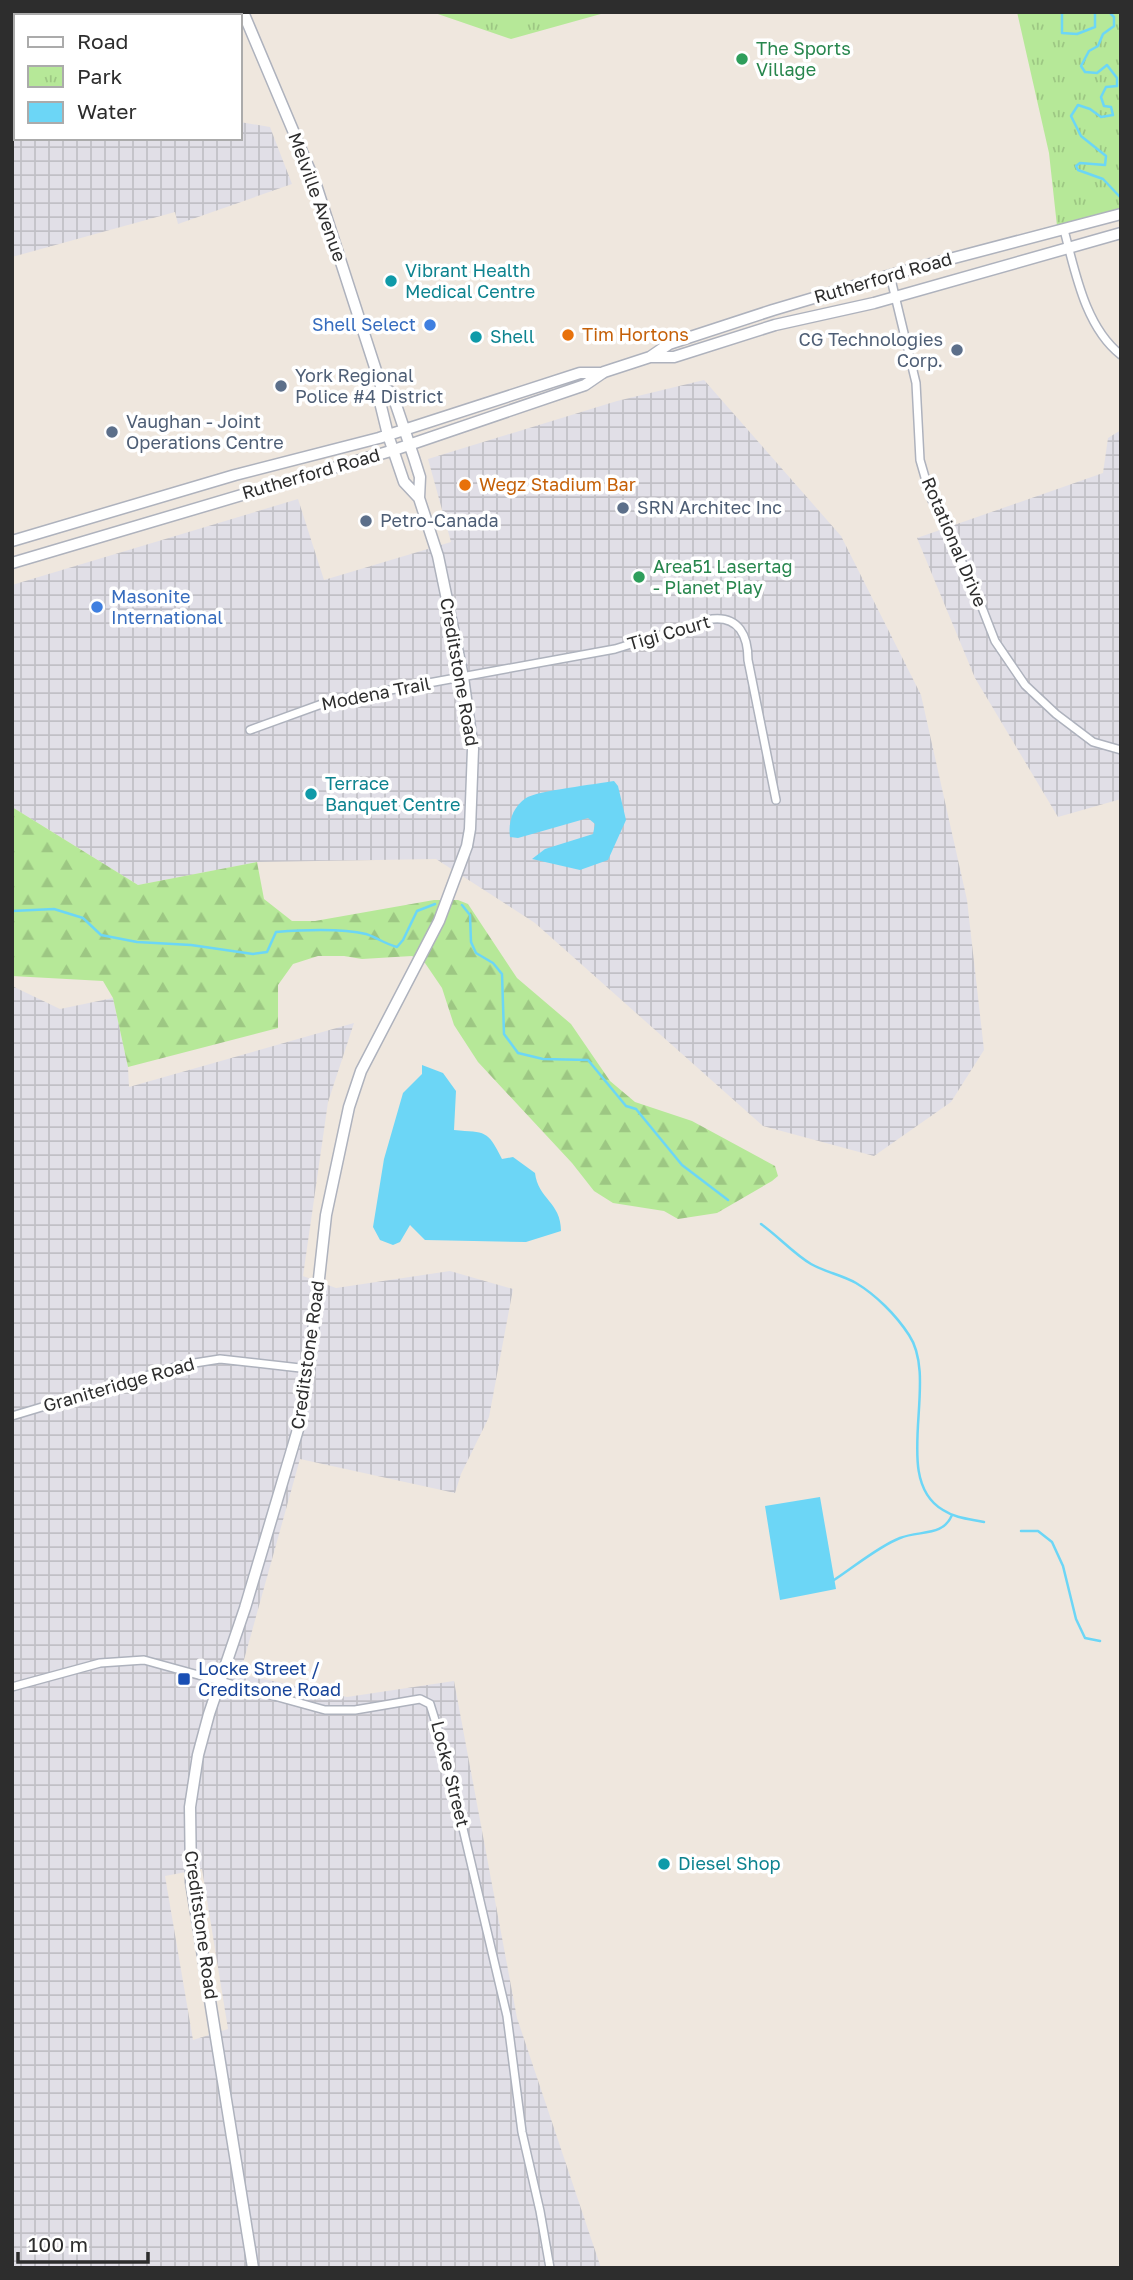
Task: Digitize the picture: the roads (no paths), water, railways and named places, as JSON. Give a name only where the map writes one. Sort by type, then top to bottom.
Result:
[{"type":"street","name":"Melville Avenue","points":[[243,12],[316,185],[381,386],[379,398],[394,450]]},
{"type":"street","name":"Rutherford Road","points":[[12,563],[394,450],[585,385],[604,373],[650,357],[669,344],[774,310],[890,275],[1121,214]]},
{"type":"street","points":[[1064,230],[1080,287],[1093,318],[1103,335],[1121,355]]},
{"type":"street","name":"Rutherford Road","points":[[650,357],[674,358],[775,325],[894,297],[1121,233]]},
{"type":"street","name":"Rotational Drive","points":[[890,275],[916,383],[920,460],[931,498],[974,587],[995,641],[1025,685],[1056,714],[1093,742],[1121,750]]},
{"type":"street","name":"Rutherford Road","points":[[12,541],[235,475],[405,430],[580,373],[604,373]]},
{"type":"street","name":"Melville Avenue","points":[[381,386],[392,393],[410,444]]},
{"type":"street","name":"Creditstone Road","points":[[253,2268],[191,1882],[190,1807],[198,1755],[299,1426],[309,1369],[326,1215],[349,1107],[361,1071],[439,921],[467,846],[470,829],[473,749],[463,677],[438,556],[419,498],[420,477],[410,444]]},
{"type":"street","name":"Creditstone Road","points":[[394,450],[404,482],[419,498]]},
{"type":"street","name":"Tigi Court","points":[[463,677],[615,649],[712,619],[723,618],[734,622],[748,644],[748,660],[776,800]]},
{"type":"street","name":"Modena Trail","points":[[250,730],[330,701],[463,677]]},
{"type":"street","name":"Graniteridge Road","points":[[12,1416],[182,1365],[220,1359],[309,1369]]},
{"type":"street","name":"Locke Street","points":[[12,1687],[100,1663],[144,1660],[325,1710],[355,1710],[420,1699],[430,1704],[445,1752],[510,2031],[520,2116],[550,2268]]},
{"type":"water","points":[[614,781],[618,786],[626,820],[608,860],[580,870],[532,859],[545,849],[593,834],[595,824],[588,818],[518,838],[510,837],[512,815],[526,798],[554,790]]},
{"type":"water","points":[[422,1065],[443,1073],[456,1091],[454,1130],[484,1134],[493,1142],[502,1159],[513,1157],[535,1173],[540,1189],[557,1213],[561,1231],[526,1242],[425,1240],[410,1225],[400,1242],[393,1245],[380,1240],[373,1227],[384,1159],[403,1093],[422,1074]]},
{"type":"water","points":[[820,1497],[836,1589],[780,1600],[765,1506]]},
{"type":"waterway","points":[[1062,12],[1062,33],[1077,34],[1095,27],[1095,12]]},
{"type":"waterway","points":[[1109,12],[1114,17],[1114,26],[1103,34],[1098,46],[1089,51],[1081,66],[1085,72],[1097,73],[1107,65],[1117,78],[1117,86],[1106,87],[1101,97],[1104,106],[1111,107],[1113,115],[1101,117],[1078,105],[1071,116],[1081,136],[1106,156],[1105,165],[1080,163],[1076,166],[1078,170],[1103,179],[1121,198]]},
{"type":"waterway","points":[[12,911],[54,909],[83,918],[101,935],[137,942],[191,945],[253,954],[267,952],[276,932],[356,932],[397,947],[417,911],[435,904]]},
{"type":"waterway","points":[[462,905],[470,915],[471,942],[476,953],[493,963],[502,974],[504,1034],[518,1053],[543,1059],[588,1060],[626,1106],[636,1109],[682,1165],[728,1200]]},
{"type":"waterway","points":[[761,1224],[811,1264],[851,1280],[871,1293],[904,1328],[917,1354],[920,1377],[917,1453],[920,1476],[928,1495],[943,1510],[984,1522]]},
{"type":"waterway","points":[[834,1580],[892,1542],[943,1527],[952,1515]]},
{"type":"waterway","points":[[1021,1531],[1038,1531],[1052,1542],[1063,1566],[1076,1619],[1085,1638],[1100,1641]]},
{"type":"place","name":"The Sports Village","points":[[742,59]]},
{"type":"place","name":"Vibrant Health Medical Centre","points":[[391,281]]},
{"type":"place","name":"Shell Select","points":[[430,325]]},
{"type":"place","name":"Tim Hortons","points":[[568,335]]},
{"type":"place","name":"Shell","points":[[476,337]]},
{"type":"place","name":"CG Technologies Corp.","points":[[957,350]]},
{"type":"place","name":"York Regional Police #4 District","points":[[281,386]]},
{"type":"place","name":"Vaughan - Joint Operations Centre","points":[[112,432]]},
{"type":"place","name":"Wegz Stadium Bar","points":[[465,485]]},
{"type":"place","name":"SRN Architec Inc","points":[[623,508]]},
{"type":"place","name":"Petro-Canada","points":[[366,521]]},
{"type":"place","name":"Area51 Lasertag - Planet Play","points":[[639,577]]},
{"type":"place","name":"Masonite International","points":[[97,607]]},
{"type":"place","name":"Terrace Banquet Centre","points":[[311,794]]},
{"type":"place","name":"Locke Street / Creditsone Road","points":[[184,1679]]},
{"type":"place","name":"Diesel Shop","points":[[664,1864]]}]
